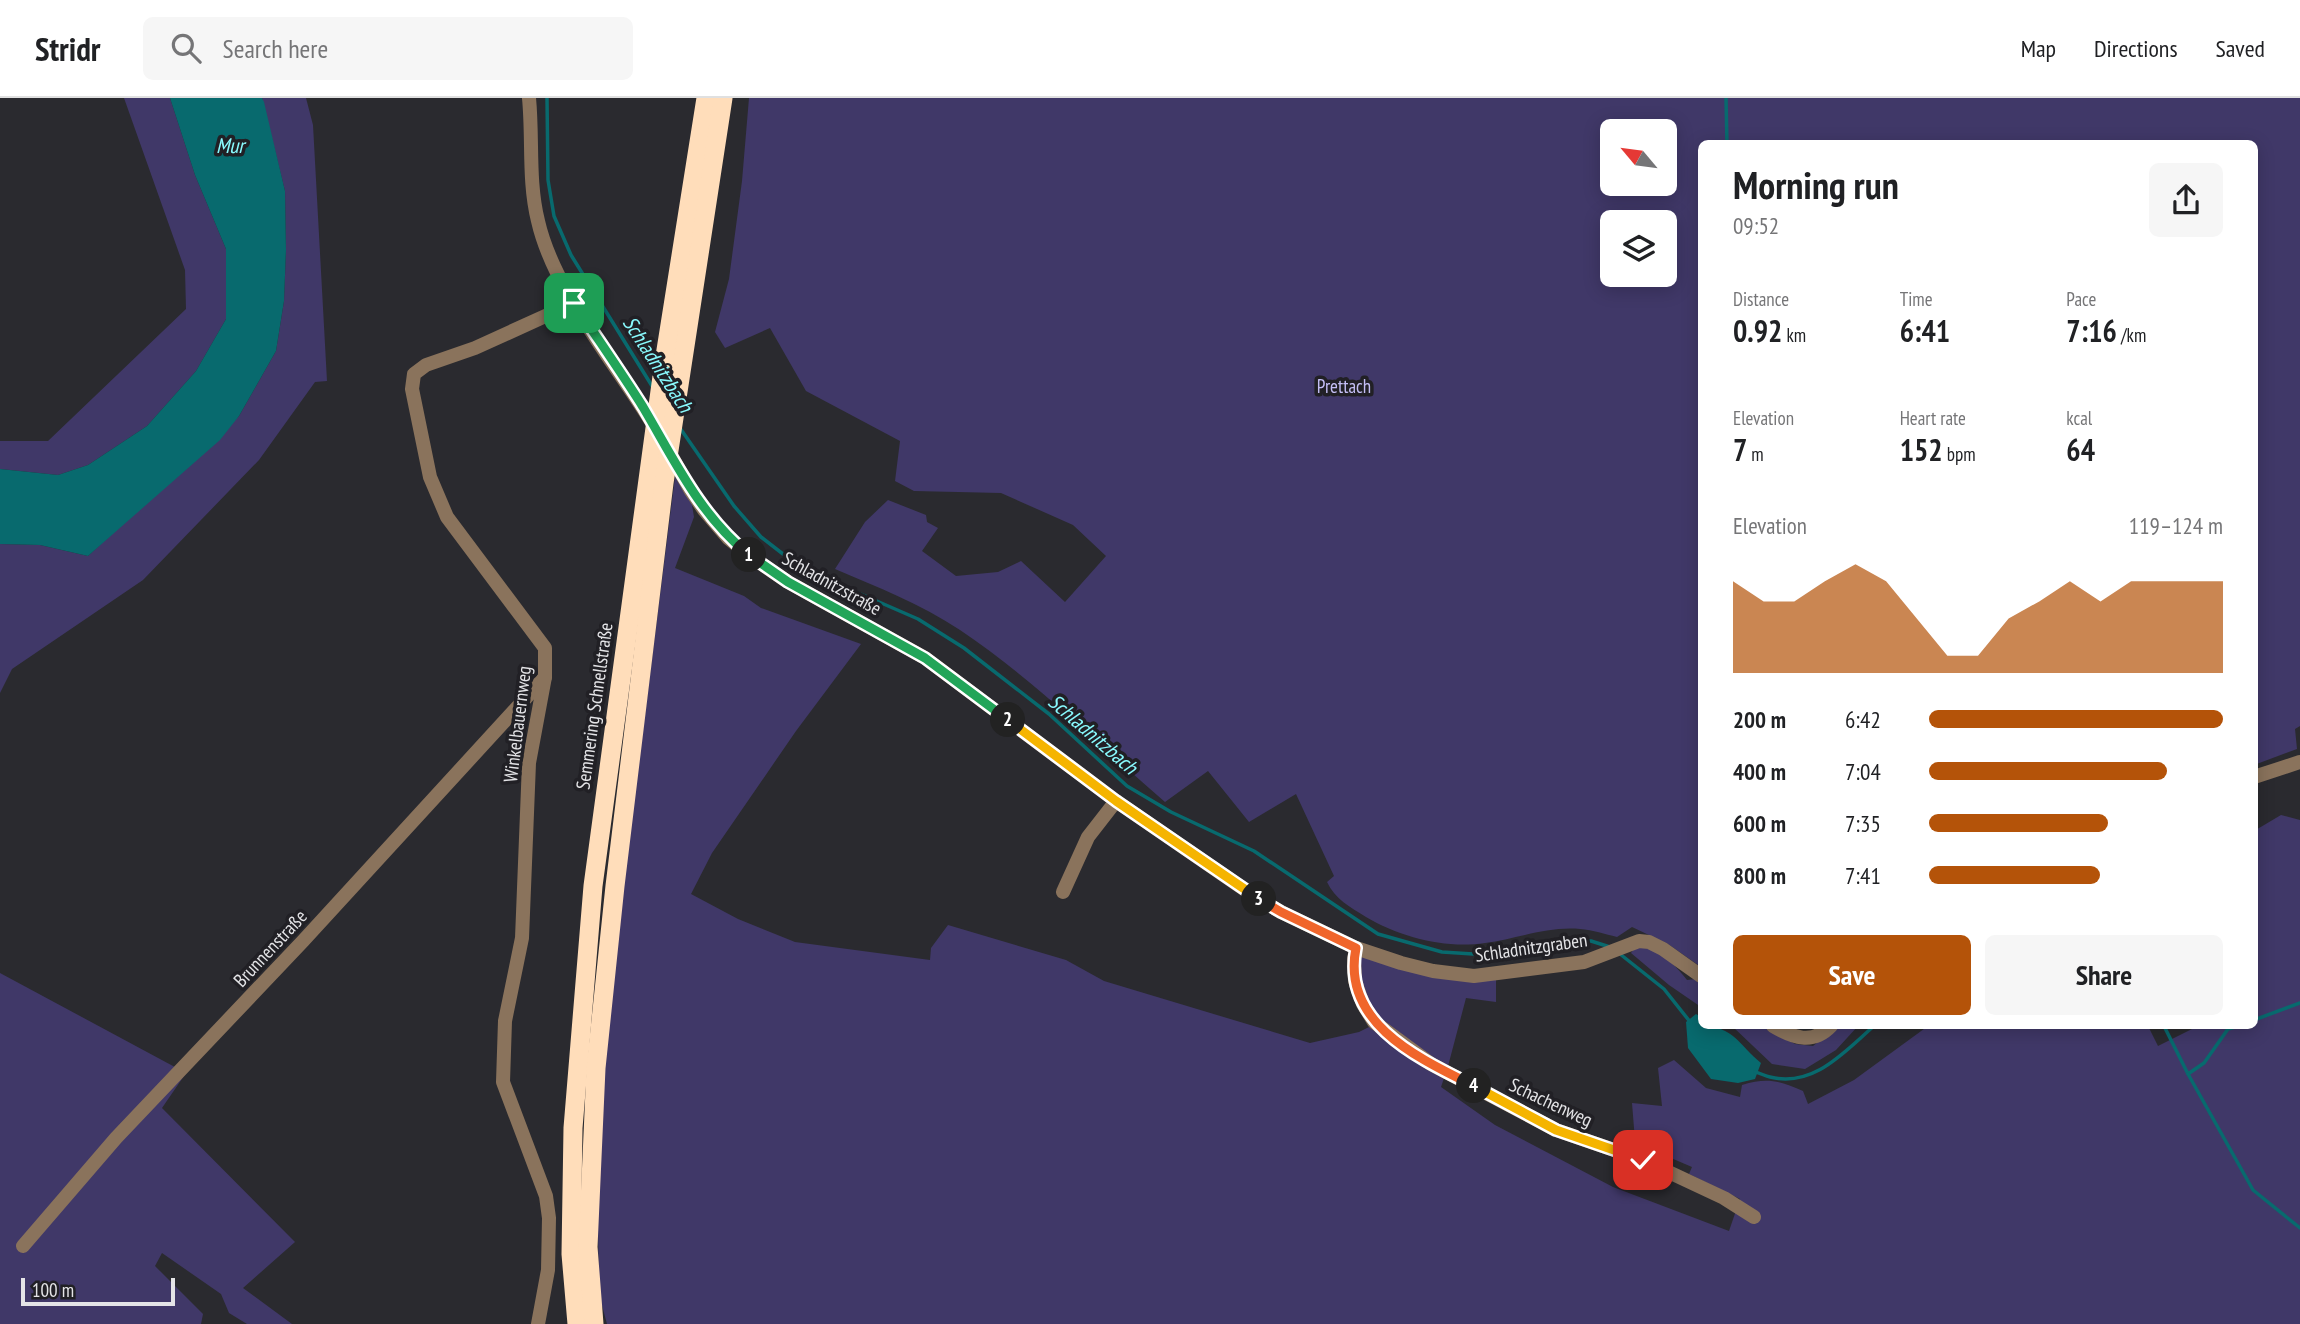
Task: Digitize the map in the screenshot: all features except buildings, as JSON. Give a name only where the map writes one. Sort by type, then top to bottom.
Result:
[{"type":"highway","name":"Semmering Schnellstraße","points":[[577,1324],[570,1254],[575,1101],[593,886],[663,369],[706,98]]},
{"type":"highway","points":[[594,1324],[588,1247],[596,1068],[615,886],[664,483],[723,98]]},
{"type":"street","name":"Schladnitzstraße","points":[[529,98],[532,185],[538,225],[552,265],[637,398],[691,491],[727,538],[788,582],[925,658],[1116,801],[1254,895],[1281,912],[1356,948]]},
{"type":"street","name":"Winkelbauernweg","points":[[538,1324],[548,1270],[546,1196],[503,1082],[505,1021],[523,938],[529,763],[545,677],[545,648],[447,517],[429,477],[412,388],[414,374],[426,365],[475,348],[574,303]]},
{"type":"street","name":"Brunnenstraße","points":[[23,1246],[116,1138],[303,941],[545,677]]},
{"type":"street","points":[[2258,776],[2300,762]]},
{"type":"street","points":[[1063,892],[1088,837],[1116,801]]},
{"type":"street","name":"Schladnitzgraben","points":[[1356,948],[1433,971],[1474,976],[1584,962],[1639,941],[1649,942],[1698,974]]},
{"type":"street","name":"Schachenweg","points":[[1356,948],[1355,981],[1368,1013],[1388,1034],[1430,1064],[1556,1130],[1643,1160],[1724,1198],[1754,1217]]},
{"type":"street","points":[[1778,1029],[1786,1034],[1810,1039],[1828,1029]]},
{"type":"green space","points":[[124,98],[170,98],[195,175],[226,249],[226,319],[196,371],[147,426],[88,465],[58,475],[0,469],[0,441],[48,441],[186,309],[185,270]]},
{"type":"green space","points":[[262,98],[306,98],[313,125],[327,381],[315,382],[259,460],[143,580],[12,669],[0,693],[0,544],[40,545],[88,556],[239,416],[276,351],[284,301],[285,191]]},
{"type":"green space","name":"Prettach","points":[[749,98],[2300,98],[2300,726],[2295,729],[2297,749],[2258,764],[2258,140],[1698,140],[1698,965],[1668,944],[1632,927],[1617,937],[1590,930],[1568,929],[1470,944],[1439,943],[1408,936],[1366,917],[1339,898],[1330,888],[1327,882],[1334,876],[1296,794],[1249,822],[1208,771],[1165,802],[987,649],[914,604],[835,569],[865,522],[888,500],[926,515],[927,522],[938,528],[922,551],[956,576],[998,572],[1021,561],[1065,602],[1106,556],[1073,525],[1001,493],[914,491],[895,481],[900,441],[806,391],[770,328],[725,348],[715,332],[729,279],[742,181]]},
{"type":"green space","points":[[675,477],[692,505],[694,517],[675,568],[744,596],[761,608],[861,644],[796,731],[712,853],[691,894],[738,919],[795,942],[930,960],[931,948],[948,925],[1066,960],[1104,981],[1310,1043],[1359,1032],[1369,1027],[1444,1078],[1441,1087],[1495,1125],[1613,1187],[1729,1231],[1740,1199],[1689,1174],[1692,1167],[1671,1158],[1667,1145],[1646,1143],[1643,1155],[1636,1153],[1632,1103],[1662,1106],[1658,1068],[1674,1060],[1706,1088],[1740,1097],[1742,1085],[1759,1081],[1780,1083],[1803,1091],[1808,1104],[1854,1080],[1924,1029],[2150,1029],[2158,1046],[2192,1029],[2258,1029],[2258,829],[2281,815],[2300,820],[2300,1324],[607,1324],[599,1294],[597,1167],[611,983]]},
{"type":"green space","points":[[1635,947],[1651,950],[1671,962],[1687,980],[1698,980],[1698,1005],[1669,985],[1631,953]]},
{"type":"green space","points":[[1360,957],[1496,979],[1496,1002],[1466,998],[1447,1070],[1395,1035],[1374,1013],[1362,984]]},
{"type":"green space","points":[[0,973],[186,1073],[162,1108],[295,1242],[243,1288],[292,1324],[247,1324],[229,1313],[221,1294],[162,1253],[155,1266],[203,1314],[201,1324],[0,1324]]},
{"type":"green space","points":[[1735,1029],[1768,1029],[1795,1044],[1813,1046],[1834,1029],[1855,1029],[1836,1050],[1805,1069],[1772,1064]]},
{"type":"water","name":"Mur","points":[[170,98],[262,98],[264,102],[285,191],[284,301],[276,351],[239,416],[220,440],[88,556],[40,545],[0,544],[0,469],[58,475],[88,465],[147,426],[196,371],[226,319],[226,249],[195,175]]},
{"type":"water","points":[[1696,1014],[1698,1029],[1721,1029],[1729,1033],[1761,1063],[1755,1079],[1738,1083],[1711,1079],[1688,1048],[1686,1022]]},
{"type":"waterway","name":"Schladnitzbach","points":[[547,98],[548,180],[554,216],[571,255],[652,386]]},
{"type":"waterway","points":[[1726,98],[1727,140]]},
{"type":"waterway","name":"Schladnitzbach","points":[[680,428],[734,506],[761,537],[801,568],[918,619],[964,648],[1049,714],[1127,786],[1171,812],[1254,851],[1378,934],[1442,952],[1473,954],[1562,940],[1591,941],[1610,947]]},
{"type":"waterway","name":"Schladnitzbach","points":[[1620,954],[1664,989],[1691,1023]]},
{"type":"waterway","name":"Schladnitzbach","points":[[2258,1019],[2300,1003]]},
{"type":"waterway","name":"Schladnitzbach","points":[[1755,1072],[1786,1079],[1815,1072],[1840,1056],[1871,1029]]},
{"type":"waterway","name":"Schladnitzbach","points":[[2166,1029],[2188,1074],[2204,1063],[2228,1029]]},
{"type":"waterway","points":[[2188,1074],[2253,1190],[2300,1228]]},
{"type":"route","points":[[574,303],[637,398],[691,491],[727,538],[788,582],[925,658],[1116,801],[1254,895],[1281,912],[1356,948],[1355,981],[1363,1004],[1374,1022],[1430,1064],[1556,1130],[1643,1160]]}]
